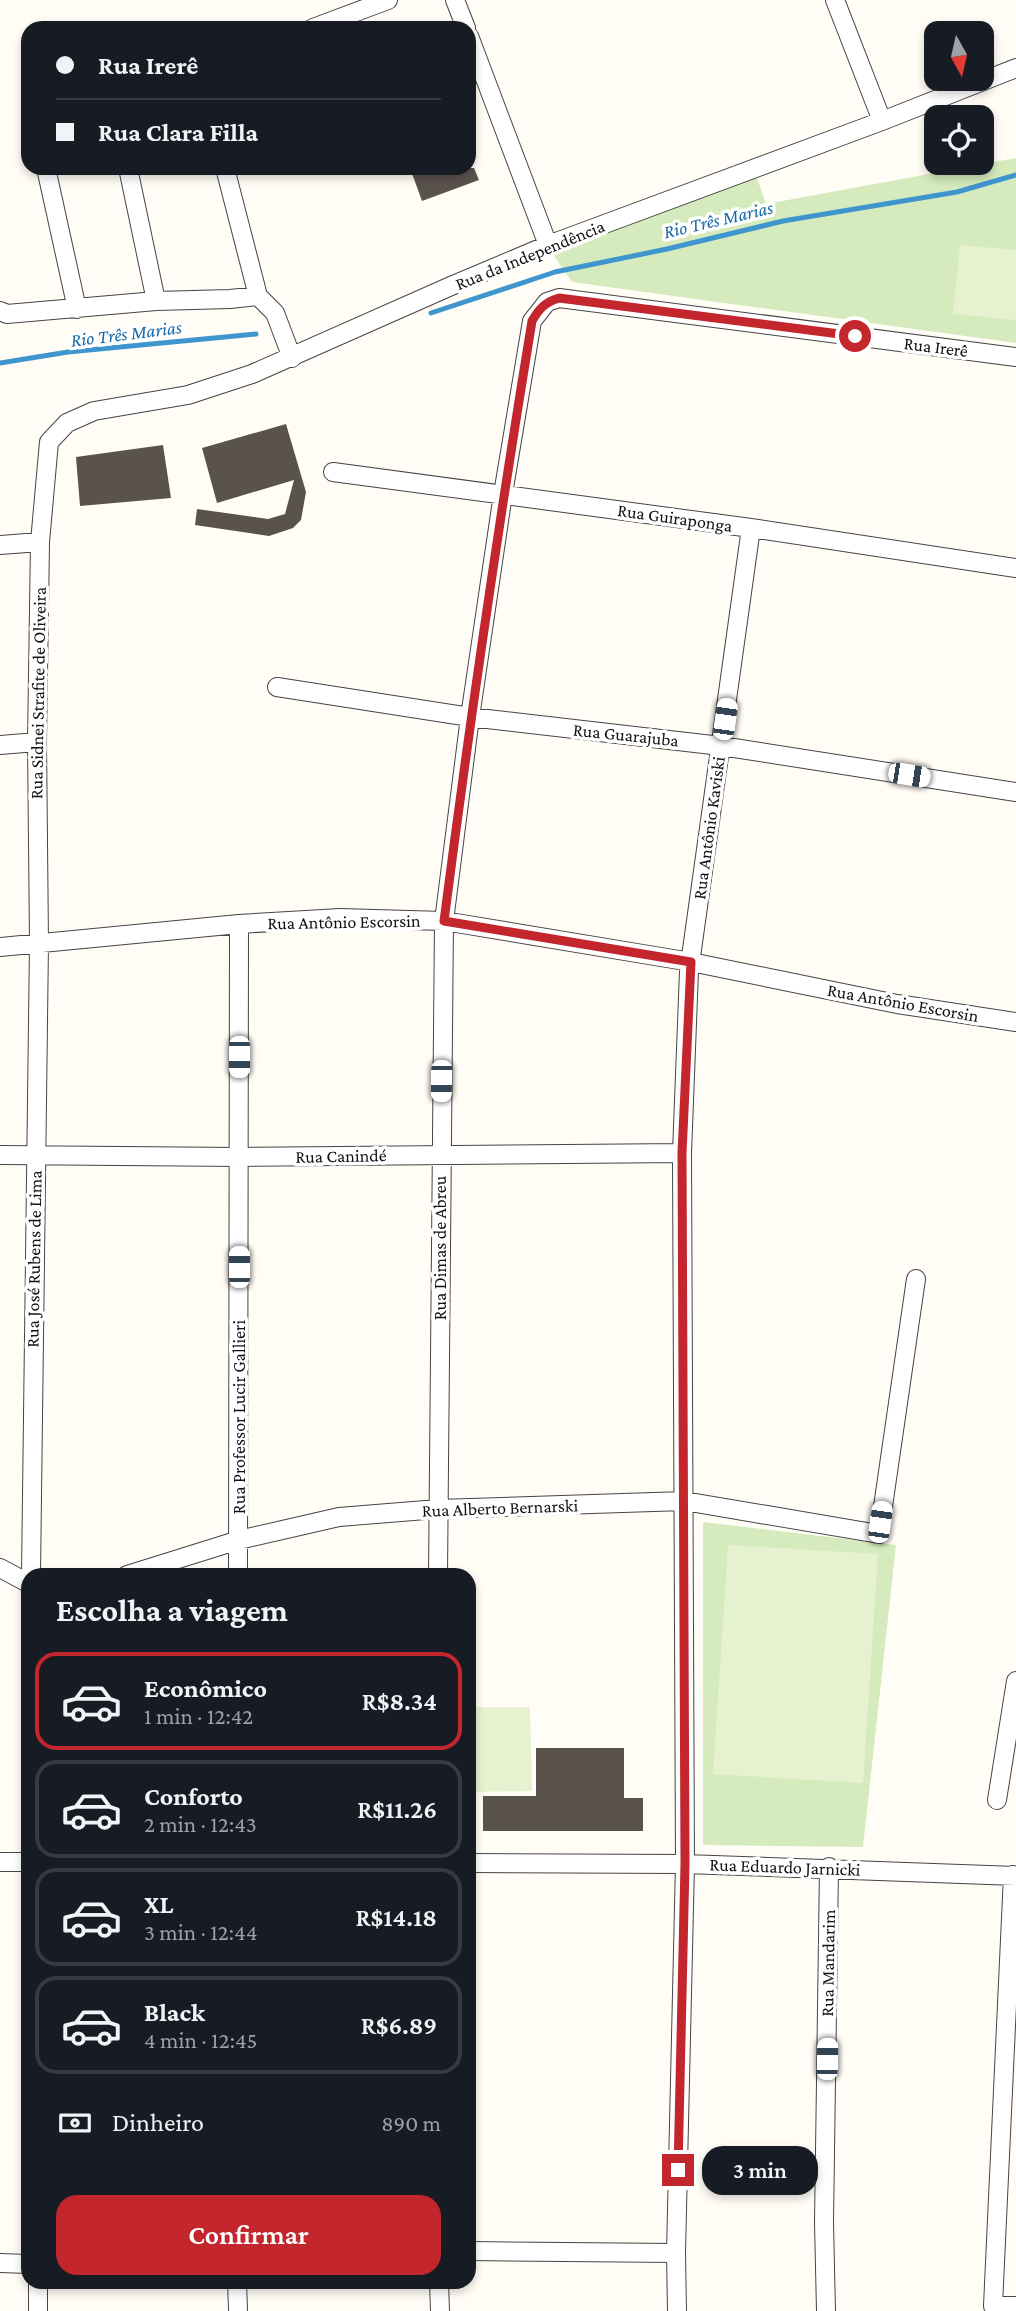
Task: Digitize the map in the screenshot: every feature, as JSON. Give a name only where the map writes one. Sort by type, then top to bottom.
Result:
[{"type":"street","points":[[332,21],[388,0]]},
{"type":"street","points":[[455,0],[463,21]]},
{"type":"street","points":[[835,0],[882,121]]},
{"type":"street","points":[[476,55],[548,246]]},
{"type":"street","name":"Rua da Independência","points":[[49,442],[67,423],[94,411],[188,395],[253,374],[548,246],[1016,68]]},
{"type":"street","points":[[48,175],[78,309]]},
{"type":"street","points":[[129,175],[156,302]]},
{"type":"street","points":[[227,175],[258,296],[275,313],[292,358]]},
{"type":"street","points":[[0,311],[7,314],[258,296]]},
{"type":"street","name":"Rua Irerê","points":[[532,321],[547,302],[559,298],[1016,357]]},
{"type":"street","name":"Rua Dimas de Abreu","points":[[438,1568],[444,921],[470,718],[532,321]]},
{"type":"street","name":"Rua Sidnei Strafite de Oliveira","points":[[38,943],[40,542],[49,442]]},
{"type":"street","name":"Rua Guiraponga","points":[[333,472],[751,528],[1016,568]]},
{"type":"street","name":"Rua Antônio Kaviski","points":[[677,2311],[685,1864],[682,1153],[691,962],[751,528]]},
{"type":"street","points":[[0,545],[40,542]]},
{"type":"street","name":"Rua Guarajuba","points":[[277,687],[470,718],[721,746],[1016,792]]},
{"type":"street","points":[[0,745],[37,742]]},
{"type":"street","name":"Rua Antônio Escorsin","points":[[0,947],[239,924],[340,918],[444,921],[691,962],[897,1004],[1016,1023]]},
{"type":"street","name":"Rua Professor Lucir Gallieri","points":[[238,1568],[239,924]]},
{"type":"street","name":"Rua José Rubens de Lima","points":[[31,1568],[38,943]]},
{"type":"street","name":"Rua Canindé","points":[[0,1155],[240,1157],[682,1153]]},
{"type":"street","name":"Rua Alberto Bernarski","points":[[149,1568],[239,1539],[339,1517],[438,1509],[684,1501],[879,1534],[916,1279]]},
{"type":"street","points":[[0,1568],[21,1579]]},
{"type":"street","points":[[997,1800],[1016,1681]]},
{"type":"street","points":[[0,1862],[21,1861]]},
{"type":"street","name":"Rua Eduardo Jarnicki","points":[[476,1863],[829,1867],[1014,1876]]},
{"type":"street","name":"Rua Mandarim","points":[[826,2311],[824,2223],[829,1867]]},
{"type":"street","points":[[1014,1876],[993,2306],[1016,2306]]},
{"type":"street","points":[[476,2251],[676,2253]]},
{"type":"street","points":[[0,2263],[21,2264]]},
{"type":"street","points":[[38,2289],[38,2311]]},
{"type":"street","points":[[237,2289],[238,2309]]},
{"type":"street","points":[[439,2289],[440,2311]]},
{"type":"green space","points":[[1016,158],[1016,343],[572,282],[550,250],[756,175],[766,204],[924,175],[994,175],[994,162]]},
{"type":"green space","points":[[960,245],[1016,250],[1016,320],[953,314]]},
{"type":"green space","points":[[703,1522],[896,1545],[863,1847],[703,1845]]},
{"type":"green space","points":[[728,1545],[878,1554],[863,1783],[713,1774]]},
{"type":"green space","points":[[476,1707],[530,1707],[532,1791],[476,1792]]},
{"type":"building","points":[[476,173],[479,180],[422,201],[413,175],[476,175]]},
{"type":"building","points":[[286,424],[306,492],[301,520],[293,528],[269,536],[195,525],[197,509],[268,519],[285,514],[294,480],[217,503],[202,448]]},
{"type":"building","points":[[163,445],[171,498],[80,506],[76,457]]},
{"type":"building","points":[[536,1748],[624,1748],[624,1798],[643,1798],[643,1831],[483,1831],[483,1796],[536,1796]]},
{"type":"waterway","name":"Rio Três Marias","points":[[431,313],[555,272],[783,221],[957,192],[1016,175]]},
{"type":"waterway","name":"Rio Três Marias","points":[[0,363],[68,352],[256,334]]},
{"type":"route","points":[[678,2170],[685,1864],[682,1153],[691,962],[444,921],[503,494],[532,321],[539,310],[547,302],[559,298],[855,336]]}]
